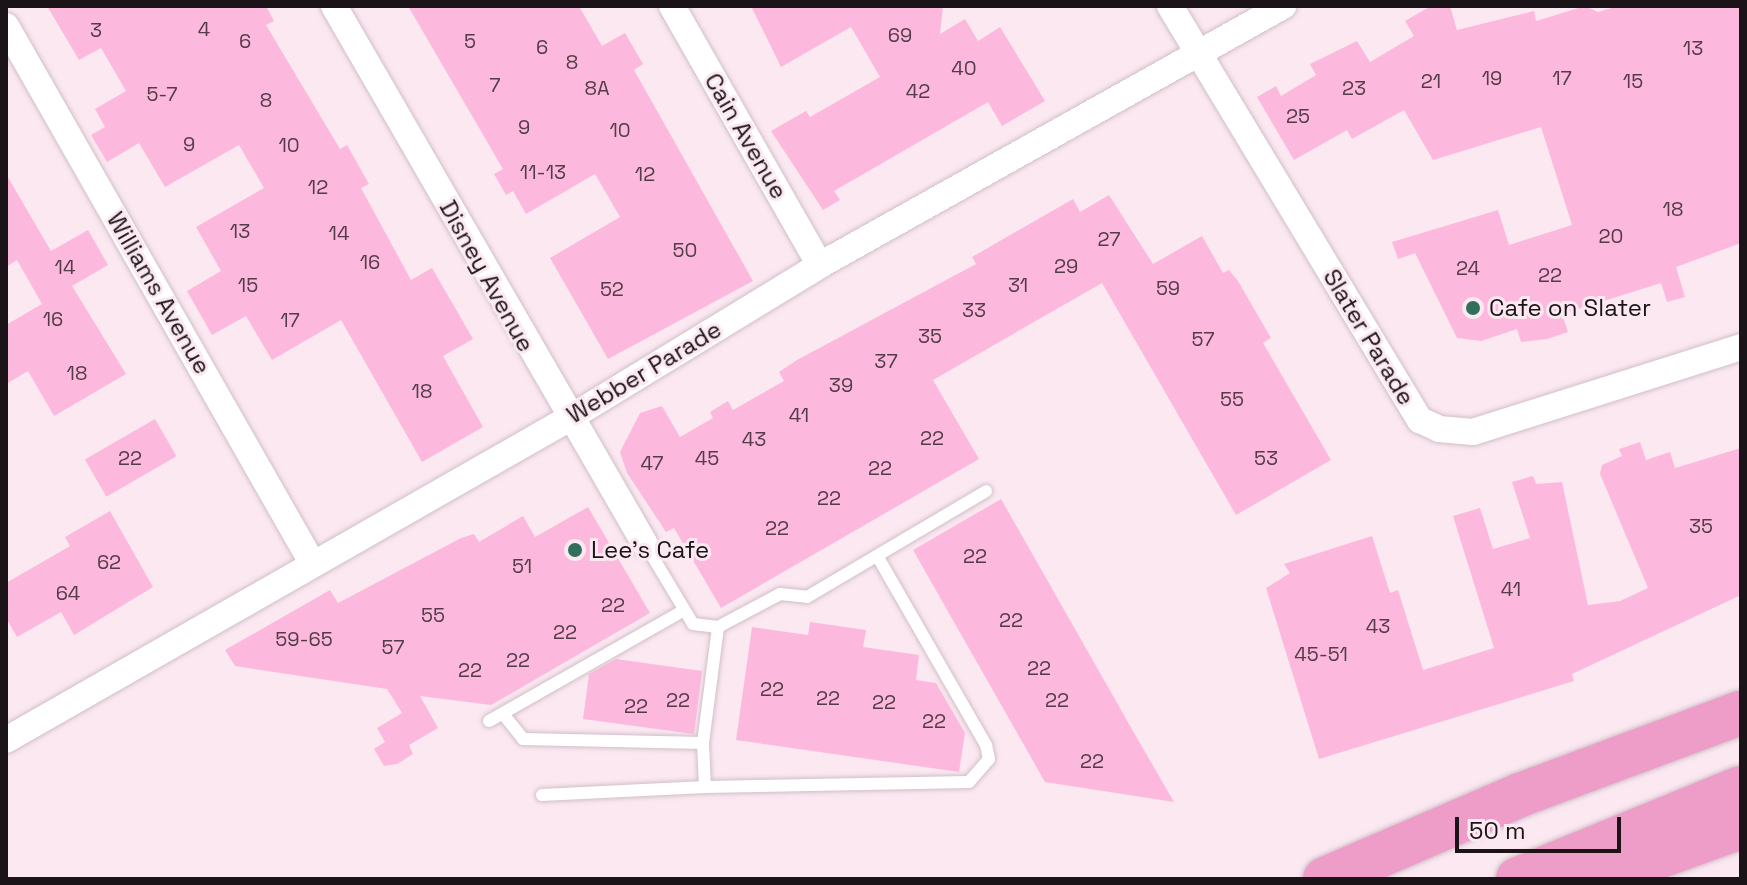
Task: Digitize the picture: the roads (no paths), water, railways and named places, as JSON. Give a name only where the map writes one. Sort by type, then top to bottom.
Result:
[{"type":"highway","points":[[1520,795],[1741,681]]},
{"type":"highway","points":[[1325,879],[1520,795],[1741,713]]},
{"type":"highway","points":[[1518,879],[1741,788]]},
{"type":"highway","points":[[1597,879],[1741,827]]},
{"type":"street","name":"Disney Avenue","points":[[334,6],[568,419],[645,544]]},
{"type":"street","name":"Cain Avenue","points":[[672,6],[820,265]]},
{"type":"street","name":"Slater Parade","points":[[1170,6],[1201,52],[1420,420],[1439,429],[1473,432],[1741,347]]},
{"type":"street","name":"Webber Parade","points":[[6,740],[311,561],[568,419],[820,265],[1283,6]]},
{"type":"street","name":"Williams Avenue","points":[[6,26],[311,561]]},
{"type":"lane","points":[[645,544],[684,610],[702,629],[718,627],[780,594],[807,597],[986,491]]},
{"type":"lane","points":[[542,795],[705,787],[969,782],[982,771],[986,745],[878,557]]},
{"type":"lane","points":[[489,721],[684,610]]},
{"type":"lane","points":[[705,787],[703,743],[718,627]]},
{"type":"lane","points":[[503,714],[523,739],[703,743]]},
{"type":"place","name":"Cafe on Slater","points":[[1473,308]]},
{"type":"place","name":"Lee's Cafe","points":[[575,550]]}]
